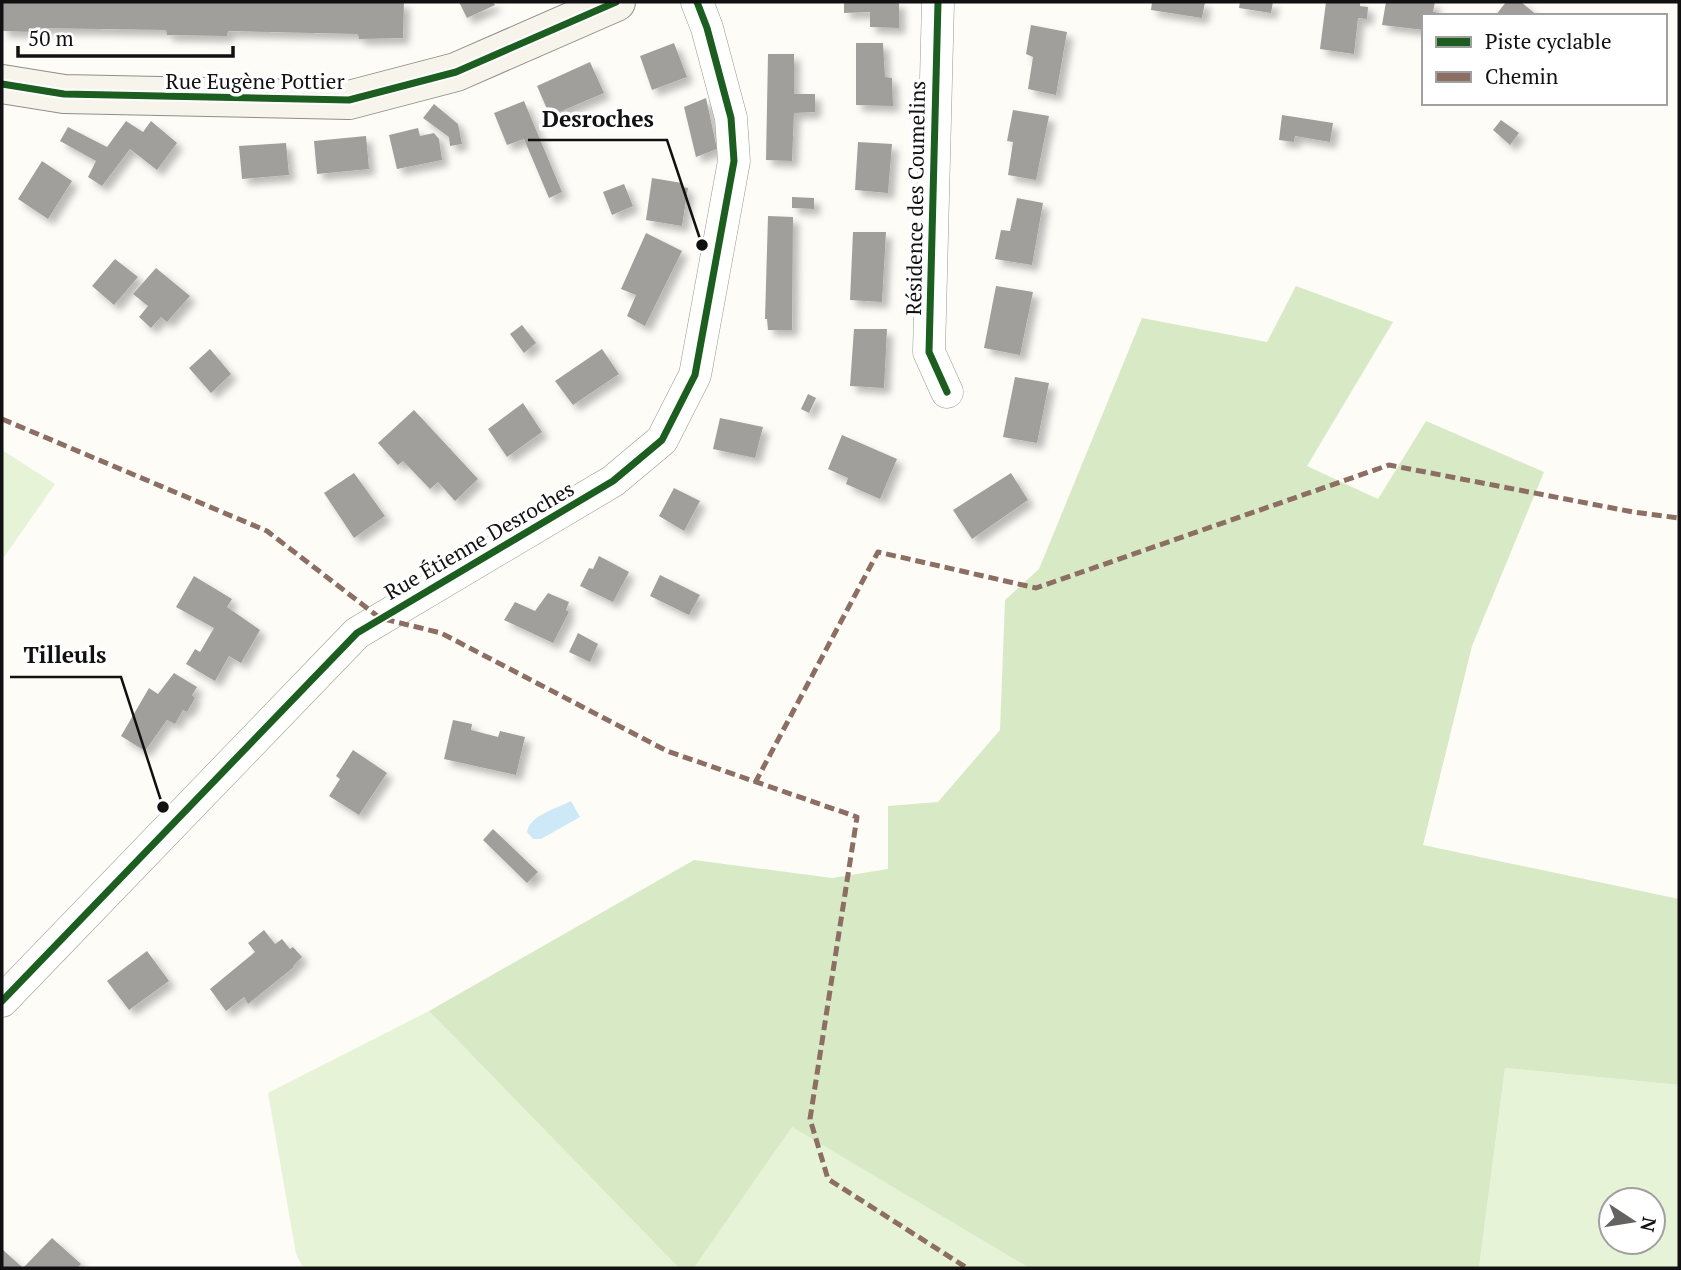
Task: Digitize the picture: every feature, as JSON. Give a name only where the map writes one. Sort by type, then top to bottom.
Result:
[{"type":"street","name":"Rue Eugène Pottier","points":[[2,83],[64,94],[349,100],[456,72],[617,2]]},
{"type":"street","name":"Rue Étienne Desroches","points":[[2,1001],[357,634],[614,481],[662,440],[695,375],[734,161],[731,118],[707,28],[697,2]]},
{"type":"street","name":"Résidence des Coumelins","points":[[938,2],[929,352],[947,392]]},
{"type":"green space","points":[[1296,286],[1393,322],[1307,466],[1378,499],[1426,421],[1544,472],[1472,646],[1423,845],[1679,899],[1679,1085],[1505,1068],[1479,1268],[1029,1268],[792,1127],[694,1268],[679,1268],[429,1011],[694,860],[832,878],[888,869],[888,806],[938,802],[1000,730],[1005,600],[1039,569],[1142,318],[1267,342]]},
{"type":"green space","points":[[2,450],[55,484],[2,560]]},
{"type":"green space","points":[[429,1011],[679,1268],[303,1268],[296,1254],[268,1093]]},
{"type":"green space","points":[[1505,1068],[1679,1085],[1679,1268],[1479,1268]]},
{"type":"green space","points":[[792,1127],[1029,1268],[694,1268]]},
{"type":"water","points":[[571,801],[580,817],[541,839],[533,839],[527,832],[538,817]]},
{"type":"building","points":[[2,2],[404,2],[403,38],[359,39],[358,34],[228,31],[227,36],[167,35],[166,30],[35,28],[34,32],[2,31]]},
{"type":"building","points":[[459,2],[493,2],[495,5],[467,18]]},
{"type":"building","points":[[844,2],[899,2],[899,28],[870,27],[870,12],[844,13]]},
{"type":"building","points":[[1152,2],[1205,2],[1202,18],[1151,10]]},
{"type":"building","points":[[1240,2],[1273,2],[1271,13],[1239,8]]},
{"type":"building","points":[[1326,2],[1360,2],[1360,6],[1368,7],[1367,19],[1358,18],[1354,54],[1320,49]]},
{"type":"building","points":[[1386,2],[1435,2],[1433,12],[1440,13],[1422,14],[1422,30],[1382,25]]},
{"type":"building","points":[[1506,2],[1521,2],[1536,14],[1497,14]]},
{"type":"building","points":[[1031,25],[1067,32],[1056,95],[1028,89],[1033,57],[1026,54]]},
{"type":"building","points":[[674,43],[687,77],[652,90],[640,56]]},
{"type":"building","points":[[856,43],[883,43],[885,77],[892,78],[893,106],[856,105]]},
{"type":"building","points":[[768,54],[794,54],[794,94],[815,94],[815,112],[794,113],[792,161],[766,160]]},
{"type":"building","points":[[590,62],[604,93],[550,116],[537,86]]},
{"type":"building","points":[[706,98],[717,149],[696,157],[684,107]]},
{"type":"building","points":[[524,101],[562,192],[549,198],[524,139],[507,145],[494,113]]},
{"type":"building","points":[[434,104],[458,124],[462,144],[450,146],[449,137],[423,118]]},
{"type":"building","points":[[1013,110],[1049,116],[1036,180],[1008,175],[1013,142],[1007,141]]},
{"type":"building","points":[[1282,115],[1333,123],[1330,142],[1295,136],[1294,142],[1279,140]]},
{"type":"building","points":[[1501,120],[1519,133],[1510,145],[1493,130]]},
{"type":"building","points":[[126,121],[143,132],[151,121],[177,143],[157,170],[130,149],[102,186],[88,177],[96,161],[60,141],[68,127],[107,147]]},
{"type":"building","points":[[418,128],[420,136],[434,133],[439,139],[442,160],[397,169],[389,135]]},
{"type":"building","points":[[366,136],[369,169],[317,174],[314,141]]},
{"type":"building","points":[[858,142],[892,144],[888,193],[855,190]]},
{"type":"building","points":[[286,143],[289,175],[242,179],[239,146]]},
{"type":"building","points":[[42,161],[72,181],[48,219],[18,199]]},
{"type":"building","points":[[652,178],[682,183],[682,187],[688,188],[682,226],[646,220]]},
{"type":"building","points":[[624,184],[633,206],[612,215],[603,192]]},
{"type":"building","points":[[792,197],[814,198],[814,209],[792,208]]},
{"type":"building","points":[[1017,198],[1043,203],[1032,265],[995,259],[1001,230],[1010,231]]},
{"type":"building","points":[[768,216],[793,217],[792,330],[768,330],[765,319]]},
{"type":"building","points":[[853,232],[886,232],[882,302],[850,300]]},
{"type":"building","points":[[646,233],[682,251],[645,326],[627,316],[636,295],[621,289]]},
{"type":"building","points":[[115,259],[138,277],[114,305],[92,286]]},
{"type":"building","points":[[156,268],[190,296],[167,322],[161,317],[151,328],[139,317],[148,306],[133,294]]},
{"type":"building","points":[[996,286],[1033,292],[1020,355],[984,348]]},
{"type":"building","points":[[522,325],[536,343],[524,353],[510,334]]},
{"type":"building","points":[[854,329],[887,329],[884,388],[850,386]]},
{"type":"building","points":[[210,349],[231,374],[211,393],[189,368]]},
{"type":"building","points":[[602,349],[619,374],[573,405],[555,381]]},
{"type":"building","points":[[1015,377],[1049,383],[1037,443],[1003,437]]},
{"type":"building","points":[[808,394],[816,398],[809,413],[801,409]]},
{"type":"building","points":[[523,403],[542,432],[507,457],[488,429]]},
{"type":"building","points":[[414,410],[478,479],[455,501],[438,482],[430,489],[403,461],[398,465],[378,443]]},
{"type":"building","points":[[720,418],[763,427],[755,458],[713,449]]},
{"type":"building","points":[[842,435],[897,459],[880,499],[846,484],[848,478],[828,469]]},
{"type":"building","points":[[354,473],[385,516],[354,538],[324,493]]},
{"type":"building","points":[[1011,473],[1028,500],[972,539],[953,510]]},
{"type":"building","points":[[674,488],[700,501],[684,531],[659,516]]},
{"type":"building","points":[[599,556],[629,572],[613,602],[580,586]]},
{"type":"building","points":[[660,575],[700,595],[689,615],[650,596]]},
{"type":"building","points":[[194,576],[232,599],[227,607],[260,630],[241,663],[229,656],[215,681],[186,664],[195,649],[200,652],[214,628],[176,607]]},
{"type":"building","points":[[548,593],[569,602],[566,610],[569,612],[553,643],[504,620],[515,602],[535,611]]},
{"type":"building","points":[[578,633],[598,644],[590,662],[569,652]]},
{"type":"building","points":[[174,673],[197,687],[192,695],[195,698],[187,712],[183,710],[175,724],[167,720],[145,751],[121,736],[149,688],[158,694]]},
{"type":"building","points":[[453,720],[472,724],[471,730],[498,737],[500,731],[525,737],[516,775],[444,759]]},
{"type":"building","points":[[353,750],[387,773],[359,815],[329,796],[340,779],[336,776]]},
{"type":"building","points":[[493,829],[538,872],[527,883],[483,840]]},
{"type":"building","points":[[264,930],[275,944],[282,939],[302,957],[294,967],[248,1004],[244,997],[226,1011],[210,989],[255,952],[248,943]]},
{"type":"building","points":[[147,951],[169,981],[129,1010],[107,981]]},
{"type":"building","points":[[52,1238],[81,1264],[77,1268],[23,1268]]},
{"type":"building","points":[[2,1249],[23,1268],[2,1268]]},
{"type":"marked path","points":[[2,419],[267,531],[380,618],[441,633],[667,751],[857,817],[810,1119],[828,1179],[967,1268]]},
{"type":"marked path","points":[[755,783],[878,552],[1036,588],[1389,465],[1633,512],[1679,518]]},
{"type":"cycle path","points":[[2,84],[64,94],[349,100],[456,72],[616,2]]},
{"type":"cycle path","points":[[2,1001],[357,633],[613,481],[662,440],[695,375],[734,161],[731,118],[707,28],[697,2]]},
{"type":"cycle path","points":[[938,2],[929,352],[947,392]]},
{"type":"place","name":"Desroches","points":[[702,245]]},
{"type":"place","name":"Tilleuls","points":[[163,807]]}]
